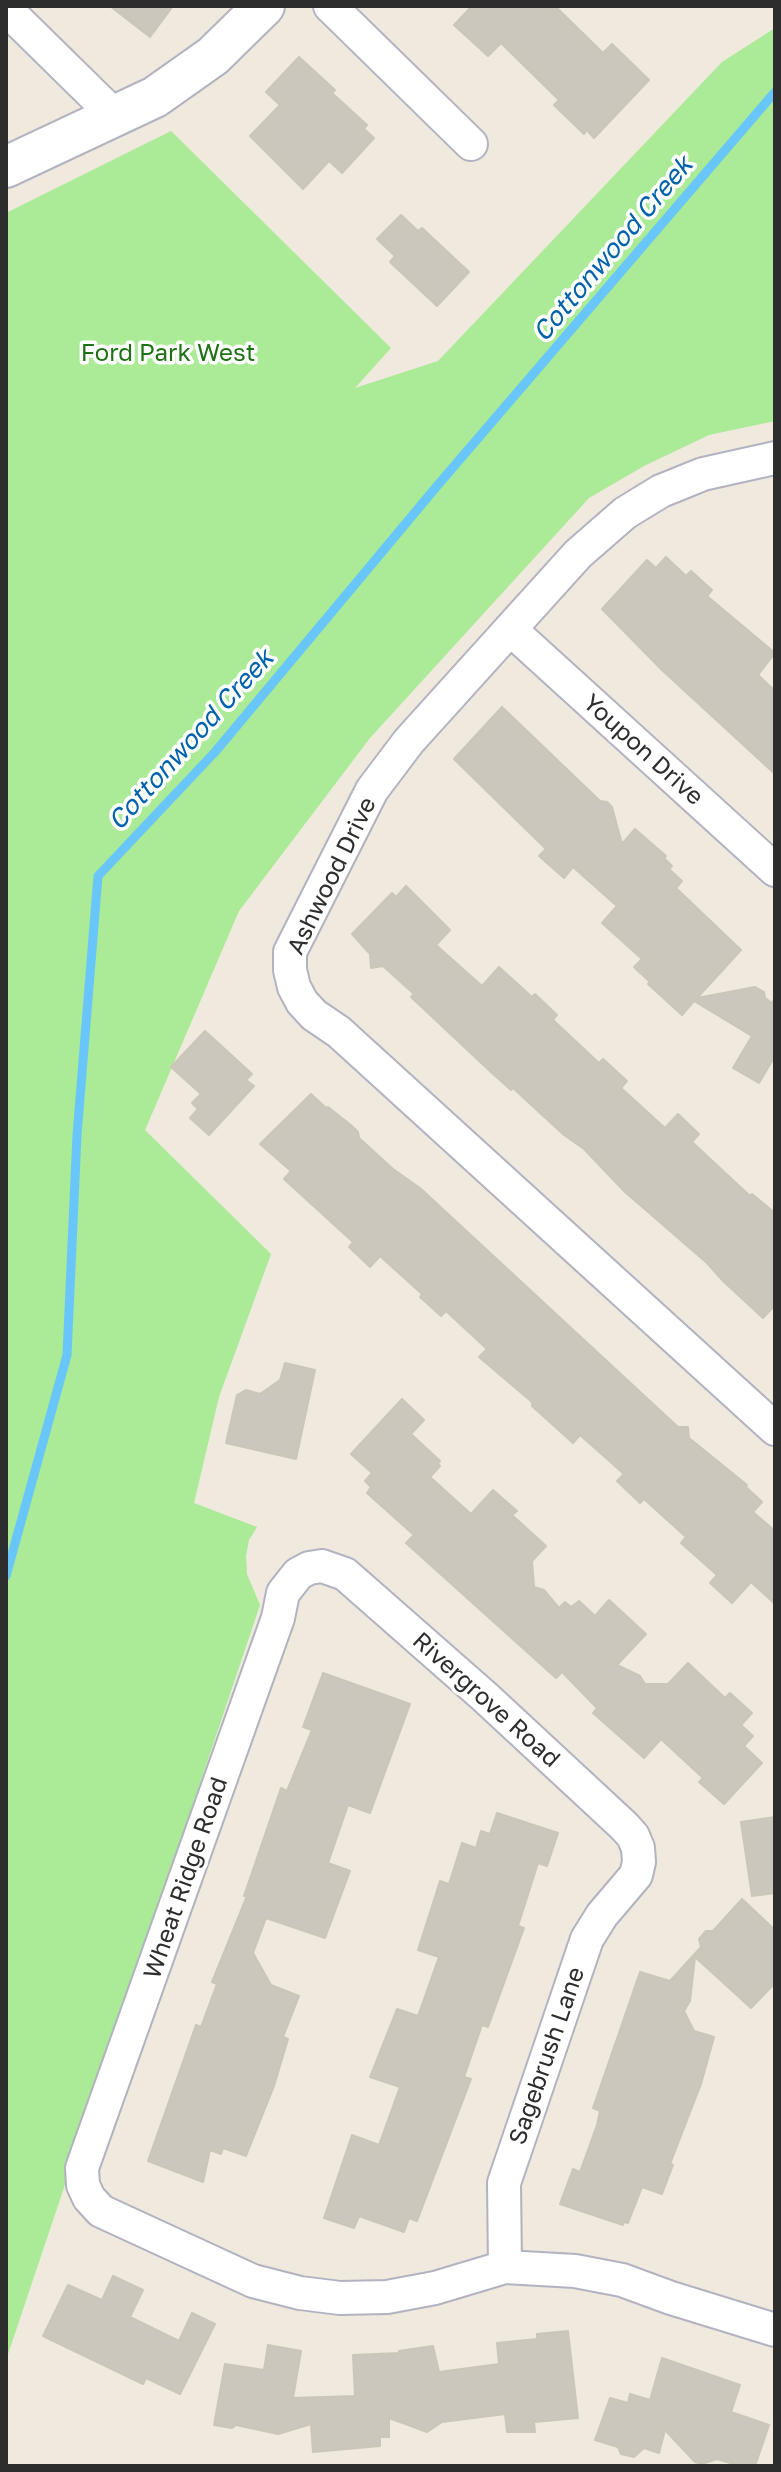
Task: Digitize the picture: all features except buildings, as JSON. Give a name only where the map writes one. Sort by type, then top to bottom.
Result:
[{"type":"street","points":[[6,167],[155,97],[213,56],[264,6]]},
{"type":"street","points":[[330,6],[471,144]]},
{"type":"street","points":[[6,9],[116,117]]},
{"type":"street","name":"Ashwood Drive","points":[[775,458],[703,474],[661,491],[625,513],[578,554],[409,741],[372,790],[290,952],[294,987],[314,1015],[339,1032],[775,1429]]},
{"type":"street","name":"Youpon Drive","points":[[510,629],[775,870]]},
{"type":"street","name":"Rivergrove Road","points":[[309,1568],[322,1566],[345,1574],[473,1687],[624,1826],[633,1836],[639,1862]]},
{"type":"street","name":"Wheat Ridge Road","points":[[309,1568],[289,1582],[283,1593],[278,1618],[82,2168],[83,2185],[89,2198],[101,2211],[238,2275],[300,2293],[340,2298],[387,2297],[435,2288],[505,2267]]},
{"type":"street","name":"Sagebrush Lane","points":[[505,2267],[504,2183],[587,1939],[602,1915],[629,1886],[639,1862]]},
{"type":"street","points":[[505,2267],[575,2271],[622,2280],[775,2330]]},
{"type":"green space","name":"Ford Park West","points":[[775,28],[775,421],[709,435],[644,466],[589,498],[370,738],[239,911],[145,1130],[271,1254],[219,1397],[194,1503],[257,1527],[249,1540],[246,1556],[247,1574],[260,1605],[6,2360],[6,213],[171,131],[391,348],[355,388],[438,361],[722,62]]},
{"type":"waterway","name":"Cottonwood Creek","points":[[6,1576],[67,1355],[77,1135],[98,876],[215,752],[437,486],[775,92]]}]
